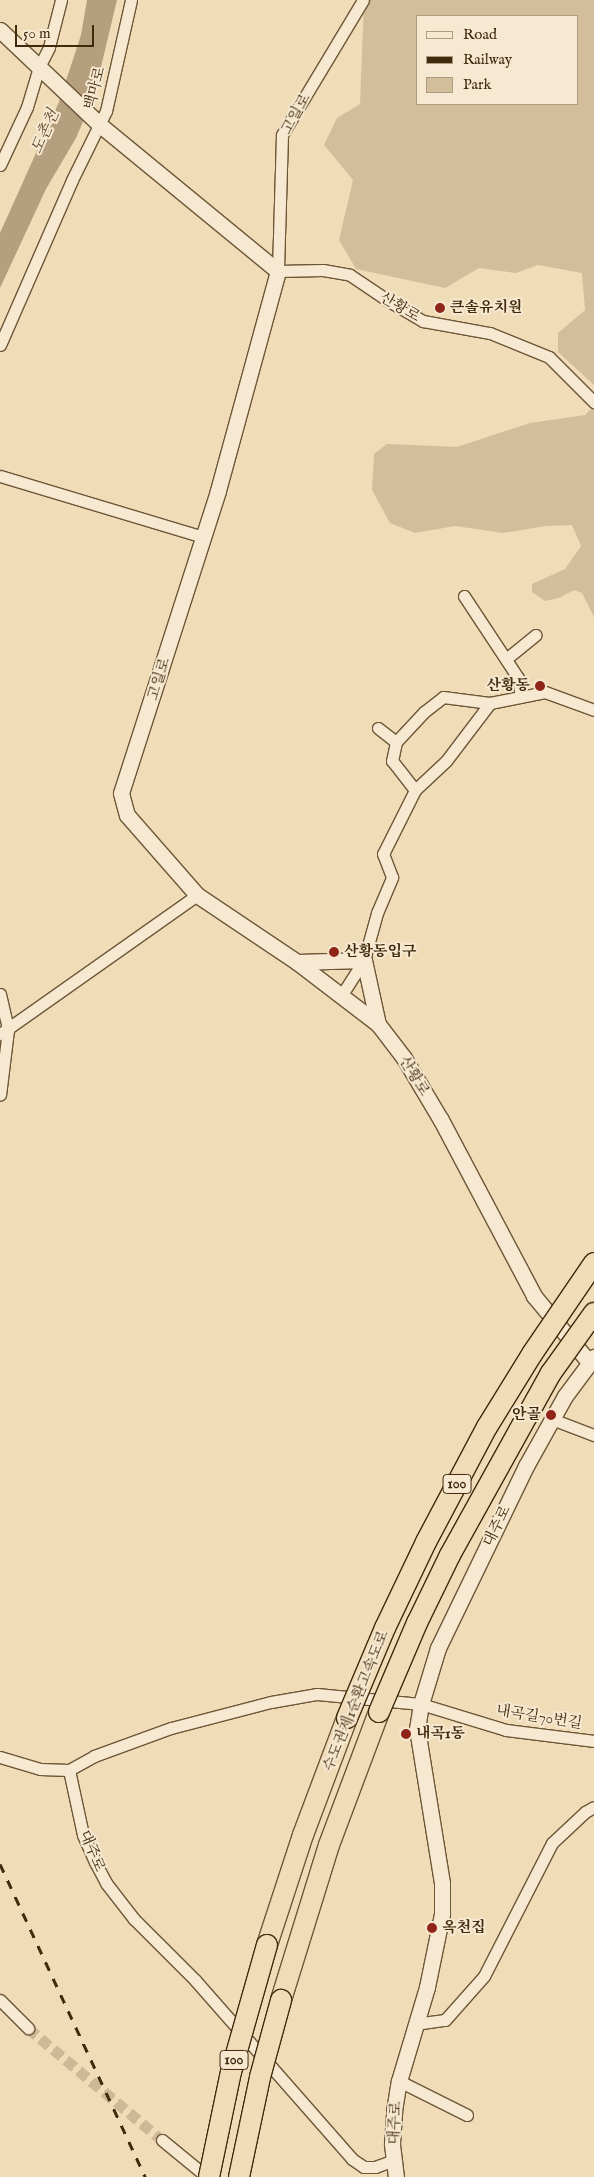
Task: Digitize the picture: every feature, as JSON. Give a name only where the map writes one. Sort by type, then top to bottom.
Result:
[{"type":"highway","name":"수도권제1순환고속도로","points":[[208,2177],[231,2072],[267,1945],[303,1835],[347,1718],[385,1628],[487,1428],[532,1354],[594,1263]]},
{"type":"highway","name":"수도권제1순환고속도로","points":[[239,2177],[260,2077],[281,2000],[329,1845],[379,1712],[417,1623],[450,1554],[551,1373],[594,1313]]},
{"type":"street","points":[[0,165],[45,72],[62,0]]},
{"type":"street","name":"백마로","points":[[0,345],[96,121],[106,111],[131,0]]},
{"type":"street","name":"고일로","points":[[341,996],[296,962],[197,895],[127,815],[122,793],[246,395],[278,271],[282,135],[363,0]]},
{"type":"street","points":[[0,30],[96,121],[278,271]]},
{"type":"street","name":"산황로","points":[[278,271],[324,270],[350,275],[386,300],[423,320],[490,333],[549,357],[594,402]]},
{"type":"street","points":[[0,476],[203,537]]},
{"type":"street","points":[[464,596],[518,678],[522,697]]},
{"type":"street","points":[[506,659],[536,634]]},
{"type":"street","points":[[415,790],[392,762],[396,742],[424,712],[443,697],[490,703],[545,692],[594,710]]},
{"type":"street","points":[[341,996],[364,960],[377,914],[392,878],[383,854],[415,790],[446,761],[490,703]]},
{"type":"street","points":[[378,728],[396,742]]},
{"type":"street","points":[[5,1032],[197,895]]},
{"type":"street","points":[[296,962],[364,960]]},
{"type":"street","points":[[364,960],[378,1024]]},
{"type":"street","points":[[0,994],[5,1032],[0,1095]]},
{"type":"street","name":"산황로","points":[[341,996],[378,1024],[404,1058],[441,1120],[534,1296],[592,1360]]},
{"type":"street","name":"대주로","points":[[396,2177],[394,2111],[399,2081],[427,1987],[442,1914],[442,1883],[417,1729],[421,1704],[438,1648],[526,1466],[552,1419],[592,1360]]},
{"type":"street","points":[[552,1419],[594,1435]]},
{"type":"street","points":[[0,1757],[40,1769],[69,1770],[94,1756],[172,1728],[270,1702],[317,1694],[421,1704]]},
{"type":"street","name":"내곡길70번길","points":[[421,1704],[506,1730],[594,1741]]},
{"type":"street","name":"대주로","points":[[69,1770],[83,1835],[106,1884],[134,1919],[195,1980],[352,2159],[364,2167],[375,2168],[394,2160]]},
{"type":"street","points":[[415,2024],[445,2020],[484,1976],[552,1843],[585,1812],[594,1807]]},
{"type":"street","points":[[0,2000],[28,2028]]},
{"type":"street","points":[[399,2081],[467,2115]]},
{"type":"street","points":[[162,2140],[208,2177]]},
{"type":"green space","points":[[364,0],[594,0],[594,385],[558,352],[558,333],[585,310],[582,273],[538,265],[516,273],[479,268],[445,288],[356,269],[339,240],[353,180],[324,145],[337,118],[360,104]]},
{"type":"green space","points":[[594,406],[594,617],[582,593],[574,590],[559,598],[545,601],[532,592],[532,584],[565,569],[581,546],[572,525],[546,526],[503,533],[455,526],[415,533],[390,523],[372,490],[374,454],[387,444],[457,447],[530,423],[585,415]]},
{"type":"water","name":"도촌천","points":[[87,0],[117,0],[94,96],[76,138],[46,189],[0,288],[0,233],[59,102],[81,35]]},
{"type":"tunnel","points":[[28,2028],[162,2140]]},
{"type":"railway","points":[[0,1864],[145,2177]]},
{"type":"place","name":"큰솔유치원","points":[[440,308]]},
{"type":"place","name":"산황동","points":[[540,686]]},
{"type":"place","name":"산황동입구","points":[[334,952]]},
{"type":"place","name":"안골","points":[[551,1415]]},
{"type":"place","name":"내곡1동","points":[[406,1734]]},
{"type":"place","name":"옥천집","points":[[432,1928]]}]
